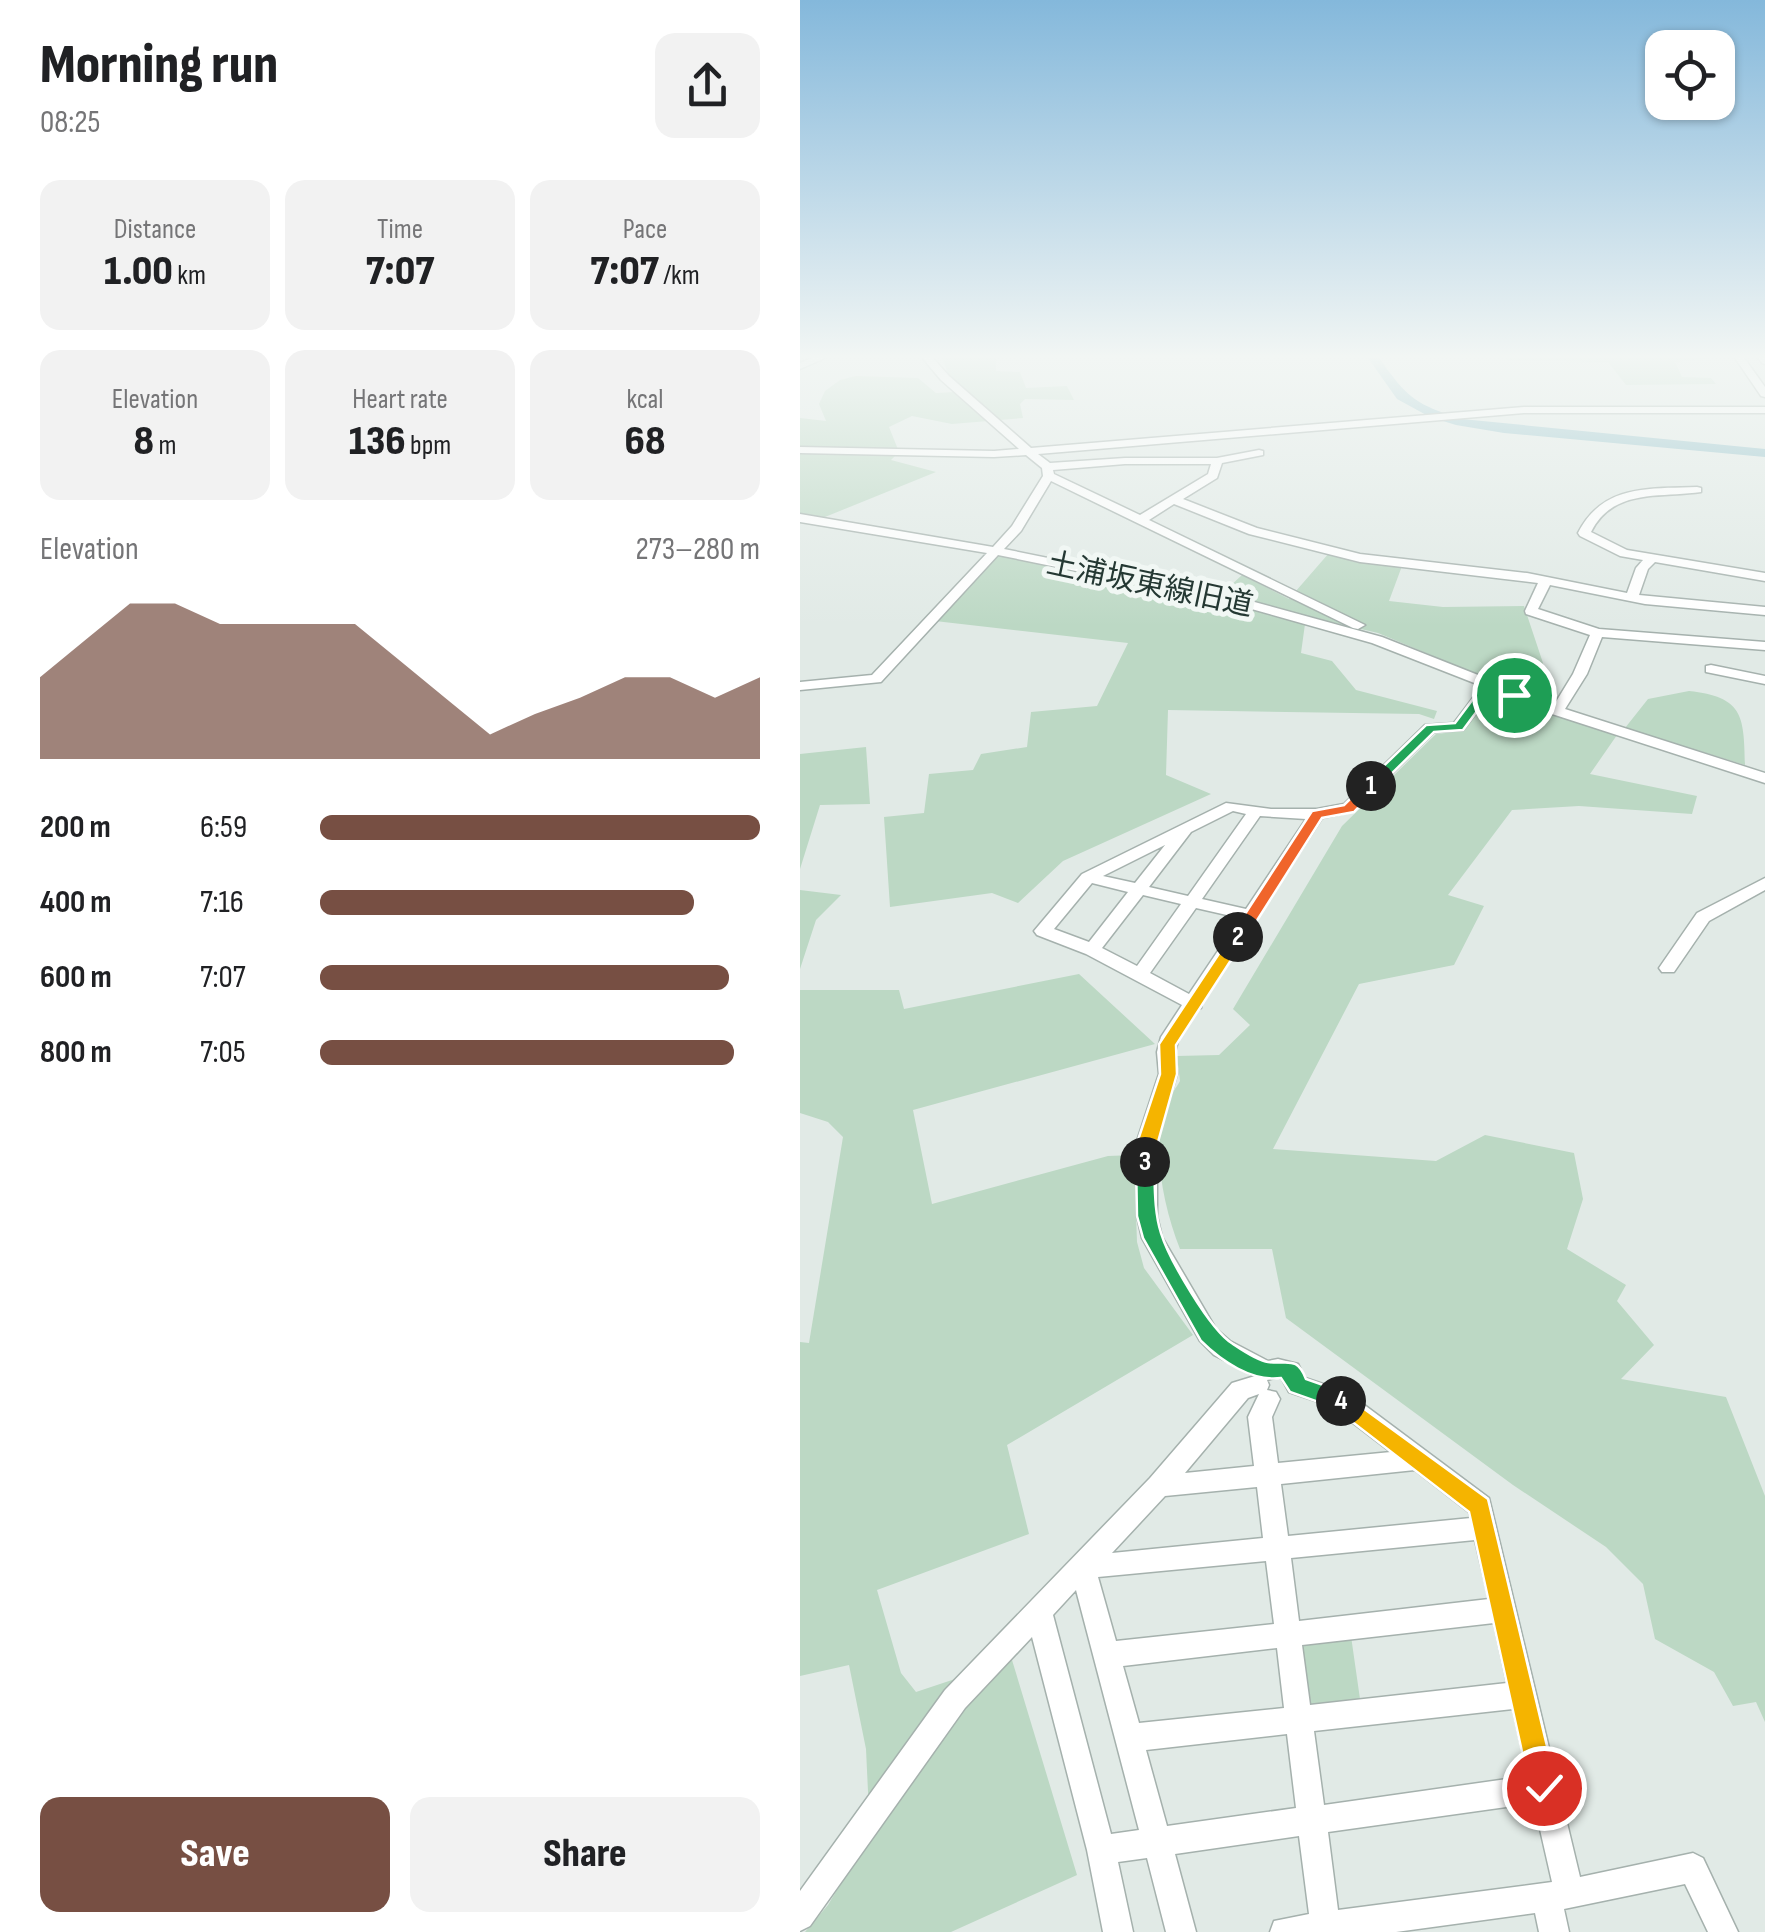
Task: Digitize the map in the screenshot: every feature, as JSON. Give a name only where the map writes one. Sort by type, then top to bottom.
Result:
[{"type":"street","points":[[1023,445],[1048,472],[1139,521],[1358,625],[1362,636]]},
{"type":"street","points":[[800,450],[912,455],[1123,445]]},
{"type":"street","points":[[1048,472],[1125,461],[1218,461],[1259,453],[1242,449],[1243,445]]},
{"type":"street","points":[[1139,521],[1213,476],[1218,461]]},
{"type":"street","points":[[800,686],[876,679],[1016,528],[1048,472]]},
{"type":"street","points":[[1697,490],[1623,496],[1593,512],[1584,532],[1587,537],[1651,559],[1765,577]]},
{"type":"street","points":[[1172,499],[1253,531],[1360,558],[1544,582],[1632,598],[1765,611]]},
{"type":"street","name":"土浦坂東線旧道","points":[[800,518],[995,551],[1225,598],[1362,636],[1556,710],[1765,778]]},
{"type":"street","points":[[1632,598],[1642,568],[1651,559]]},
{"type":"street","points":[[1544,582],[1531,611],[1597,632],[1765,646]]},
{"type":"street","points":[[1722,641],[1729,608]]},
{"type":"street","points":[[1556,710],[1580,674],[1597,632]]},
{"type":"street","points":[[1711,669],[1765,680]]},
{"type":"street","points":[[1195,1004],[1092,950],[1043,931],[1088,877],[1231,806],[1317,814],[1348,808],[1430,728],[1458,727],[1490,686]]},
{"type":"street","points":[[1140,975],[1256,811]]},
{"type":"street","points":[[1317,814],[1167,1044],[1168,1074],[1147,1140],[1147,1216],[1152,1238],[1208,1335],[1264,1385],[1287,1399],[1297,1385],[1339,1399],[1414,1460],[1480,1506],[1544,1788],[1558,1895],[1554,1932]]},
{"type":"street","points":[[1092,950],[1186,827]]},
{"type":"street","points":[[1088,877],[1251,916]]},
{"type":"street","points":[[1668,968],[1703,917],[1765,884]]},
{"type":"street","points":[[1264,1385],[1260,1417],[1326,1929]]},
{"type":"street","points":[[800,1916],[955,1700],[1159,1486],[1240,1390],[1264,1385]]},
{"type":"street","points":[[1159,1486],[1414,1460]]},
{"type":"street","points":[[1083,1566],[1485,1528]]},
{"type":"street","points":[[1083,1566],[1180,1932]]},
{"type":"street","points":[[1108,1654],[1502,1610]]},
{"type":"street","points":[[1039,1612],[1102,1850],[1118,1932]]},
{"type":"street","points":[[1131,1738],[1521,1695]]},
{"type":"street","points":[[1102,1850],[1544,1788]]},
{"type":"street","points":[[1285,1932],[1558,1895],[1693,1868],[1723,1932]]},
{"type":"green space","points":[[800,445],[896,445],[899,452],[891,460],[936,472],[825,517],[800,515]]},
{"type":"green space","points":[[1329,553],[1354,562],[1402,566],[1389,601],[1443,607],[1524,606],[1543,663],[1524,694],[1378,633],[1314,618],[1305,624],[1301,653],[1332,661],[1356,690],[1437,711],[1434,719],[1419,714],[1168,710],[1166,775],[1211,794],[1063,861],[1018,903],[992,893],[890,907],[884,817],[924,813],[929,774],[973,770],[981,754],[1027,747],[1031,712],[1097,706],[1128,643],[935,621],[997,555],[1216,599],[1242,575],[1289,599]]},
{"type":"green space","points":[[1689,691],[1720,698],[1737,712],[1745,765],[1625,728],[1648,699]]},
{"type":"green space","points":[[1489,692],[1617,735],[1590,774],[1697,796],[1692,814],[1579,806],[1512,810],[1448,895],[1484,906],[1454,965],[1359,984],[1273,1149],[1436,1161],[1485,1135],[1574,1153],[1583,1199],[1567,1249],[1626,1285],[1617,1301],[1654,1345],[1621,1379],[1726,1397],[1765,1496],[1765,1722],[1756,1702],[1733,1706],[1714,1672],[1655,1639],[1643,1584],[1606,1547],[1513,1485],[1286,1318],[1272,1249],[1180,1249],[1169,1216],[1159,1144],[1164,1109],[1180,1081],[1177,1056],[1219,1055],[1250,1025],[1233,1009],[1342,826],[1436,734],[1464,731]]},
{"type":"green space","points":[[866,747],[870,804],[820,805],[800,869],[800,754]]},
{"type":"green space","points":[[800,890],[841,895],[816,920],[800,969]]},
{"type":"green space","points":[[1079,974],[1155,1044],[913,1110],[932,1204],[1108,1156],[1134,1155],[1137,1242],[1144,1268],[1193,1335],[1007,1445],[1029,1534],[877,1590],[901,1673],[916,1692],[1012,1660],[1077,1875],[951,1932],[805,1932],[828,1905],[870,1834],[866,1749],[849,1665],[800,1676],[800,1342],[809,1343],[843,1137],[828,1122],[800,1113],[800,990],[899,990],[904,1009]]},
{"type":"green space","points":[[1351,1636],[1361,1706],[1308,1711],[1299,1641]]},
{"type":"waterway","points":[[1680,445],[1765,453]]},
{"type":"route","points":[[1514,695],[1490,686],[1458,727],[1430,728],[1348,808],[1317,814],[1170,1037],[1166,1052],[1168,1074],[1147,1140],[1145,1160],[1147,1216],[1152,1238],[1208,1335],[1222,1348],[1266,1371],[1284,1368],[1294,1375],[1297,1385],[1339,1399],[1414,1460],[1480,1506],[1544,1788]]}]
